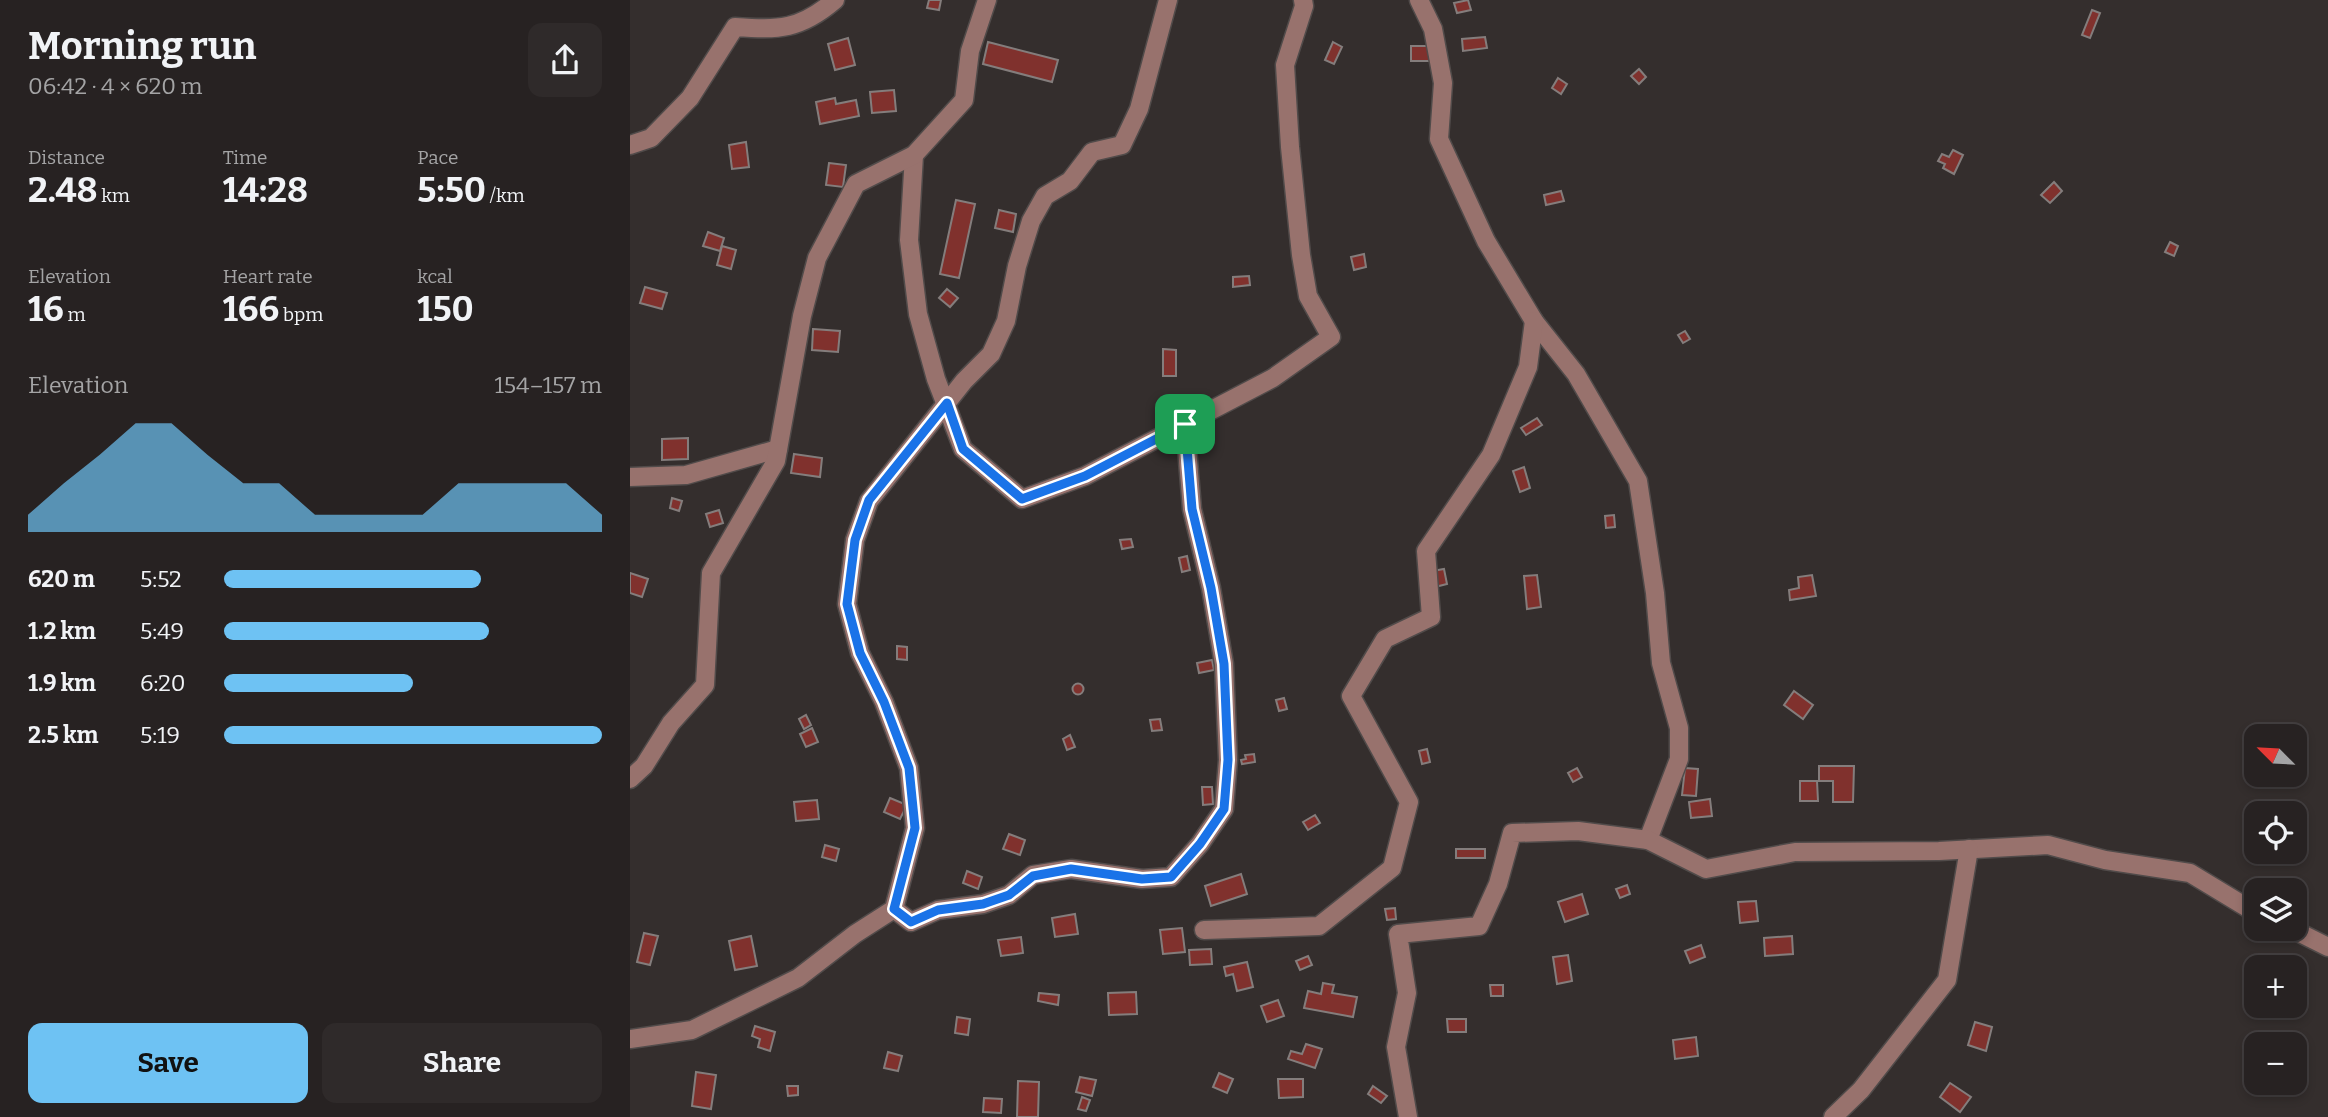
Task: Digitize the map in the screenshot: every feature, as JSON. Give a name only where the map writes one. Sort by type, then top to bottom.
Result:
[{"type":"street","points":[[630,145],[651,138],[691,98],[735,27],[774,29],[802,23],[835,0]]},
{"type":"street","points":[[630,779],[644,766],[671,723],[705,685],[711,573],[776,461],[797,340],[817,258],[856,184],[914,155],[964,100],[970,51],[987,0]]},
{"type":"street","points":[[630,1039],[692,1030],[704,1025],[798,978],[855,934],[894,909],[915,828],[909,768],[884,702],[860,653],[847,604],[855,540],[869,500],[964,381],[991,354],[1006,321],[1017,266],[1031,221],[1045,196],[1070,181],[1092,152],[1122,145],[1139,109],[1168,0]]},
{"type":"street","points":[[914,155],[909,240],[918,314],[936,379],[963,449],[1022,499],[1085,476],[1273,378],[1331,337],[1308,296],[1290,147],[1285,65],[1304,6],[1303,0]]},
{"type":"street","points":[[1419,0],[1433,29],[1443,83],[1439,139],[1486,241],[1534,321],[1576,374],[1638,481],[1655,593],[1661,663],[1679,728],[1679,759],[1648,841]]},
{"type":"street","points":[[1204,930],[1319,926],[1392,868],[1409,802],[1352,696],[1385,639],[1431,617],[1426,551],[1491,455],[1528,367],[1534,321]]},
{"type":"street","points":[[894,909],[911,922],[938,910],[983,904],[1009,895],[1033,876],[1071,869],[1142,879],[1171,877],[1200,844],[1224,809],[1228,760],[1224,664],[1211,588],[1192,509],[1185,424]]},
{"type":"street","points":[[630,477],[686,475],[778,449]]},
{"type":"street","points":[[1408,1117],[1396,1047],[1407,993],[1398,934],[1479,926],[1498,884],[1512,833],[1578,831],[1648,841],[1706,869],[1795,852],[2048,845],[2105,860],[2190,873],[2244,906]]},
{"type":"street","points":[[1833,1117],[1861,1090],[1947,979],[1969,849]]},
{"type":"street","points":[[2307,936],[2328,947]]},
{"type":"building","points":[[929,0],[941,0],[939,10],[927,8]]},
{"type":"building","points":[[1468,0],[1471,10],[1457,13],[1454,3]]},
{"type":"building","points":[[2092,10],[2100,13],[2090,38],[2082,35]]},
{"type":"building","points":[[1485,37],[1487,48],[1463,51],[1462,39]]},
{"type":"building","points":[[848,38],[855,65],[835,70],[828,44]]},
{"type":"building","points":[[988,42],[1058,60],[1052,82],[983,64]]},
{"type":"building","points":[[1333,42],[1342,47],[1334,64],[1325,60]]},
{"type":"building","points":[[1411,46],[1430,46],[1430,61],[1411,61]]},
{"type":"building","points":[[1639,69],[1646,77],[1639,84],[1631,76]]},
{"type":"building","points":[[1558,78],[1567,84],[1561,94],[1552,88]]},
{"type":"building","points":[[894,90],[896,111],[872,113],[870,92]]},
{"type":"building","points":[[835,98],[836,104],[856,100],[859,116],[820,124],[816,102]]},
{"type":"building","points":[[746,142],[749,167],[732,169],[729,145]]},
{"type":"building","points":[[1953,150],[1963,155],[1954,174],[1943,168],[1945,164],[1938,161],[1942,154],[1949,157]]},
{"type":"building","points":[[829,163],[846,165],[843,187],[826,185]]},
{"type":"building","points":[[2054,182],[2062,191],[2050,203],[2041,195]]},
{"type":"building","points":[[1561,191],[1564,201],[1546,205],[1544,195]]},
{"type":"building","points":[[956,200],[975,204],[959,278],[940,274]]},
{"type":"building","points":[[999,210],[1016,214],[1013,232],[995,228]]},
{"type":"building","points":[[708,232],[724,238],[720,251],[703,246]]},
{"type":"building","points":[[2170,242],[2178,246],[2174,256],[2165,252]]},
{"type":"building","points":[[722,246],[736,250],[731,269],[717,265]]},
{"type":"building","points":[[1364,254],[1366,267],[1354,270],[1351,257]]},
{"type":"building","points":[[1249,276],[1250,285],[1233,287],[1233,277]]},
{"type":"building","points":[[645,287],[667,293],[662,309],[640,303]]},
{"type":"building","points":[[947,289],[958,298],[950,307],[939,298]]},
{"type":"building","points":[[813,329],[840,331],[838,352],[812,350]]},
{"type":"building","points":[[1685,331],[1690,339],[1683,343],[1678,335]]},
{"type":"building","points":[[1163,349],[1176,350],[1176,376],[1163,376]]},
{"type":"building","points":[[1537,418],[1542,425],[1526,435],[1521,428]]},
{"type":"building","points":[[688,438],[688,459],[662,460],[662,439]]},
{"type":"building","points":[[794,454],[822,458],[820,477],[791,473]]},
{"type":"building","points":[[1524,467],[1530,488],[1520,492],[1513,471]]},
{"type":"building","points":[[672,498],[682,501],[679,511],[670,508]]},
{"type":"building","points":[[719,510],[723,523],[710,527],[706,514]]},
{"type":"building","points":[[1614,515],[1615,527],[1606,528],[1605,516]]},
{"type":"building","points":[[1131,539],[1133,547],[1122,549],[1120,540]]},
{"type":"building","points":[[1187,556],[1190,570],[1182,572],[1179,558]]},
{"type":"building","points":[[1444,569],[1447,584],[1435,587],[1432,571]]},
{"type":"building","points":[[630,573],[648,579],[642,597],[630,593]]},
{"type":"building","points":[[1537,575],[1541,607],[1527,609],[1524,576]]},
{"type":"building","points":[[1812,575],[1816,596],[1790,600],[1789,590],[1799,588],[1798,577]]},
{"type":"building","points":[[897,646],[907,647],[907,660],[897,659]]},
{"type":"building","points":[[1212,660],[1214,670],[1199,673],[1197,663]]},
{"type":"building","points":[[1078,684],[1082,685],[1082,693],[1078,694],[1074,693],[1073,689],[1074,685]]},
{"type":"building","points":[[1794,691],[1813,705],[1803,719],[1784,705]]},
{"type":"building","points":[[1284,698],[1287,709],[1279,711],[1276,700]]},
{"type":"building","points":[[806,715],[811,725],[804,729],[799,719]]},
{"type":"building","points":[[1160,719],[1162,730],[1152,731],[1150,720]]},
{"type":"building","points":[[812,728],[818,742],[806,747],[800,734]]},
{"type":"building","points":[[1070,735],[1075,747],[1067,750],[1063,739]]},
{"type":"building","points":[[1427,749],[1430,762],[1422,764],[1419,751]]},
{"type":"building","points":[[1254,754],[1255,762],[1242,764],[1241,760],[1246,759],[1245,755]]},
{"type":"building","points":[[1819,766],[1854,766],[1853,802],[1833,802],[1833,781],[1819,781]]},
{"type":"building","points":[[1577,768],[1582,777],[1573,782],[1568,773]]},
{"type":"building","points":[[1685,768],[1698,769],[1696,796],[1682,795]]},
{"type":"building","points":[[1800,781],[1817,781],[1818,801],[1800,801]]},
{"type":"building","points":[[1202,787],[1212,787],[1213,804],[1203,805]]},
{"type":"building","points":[[890,798],[907,805],[900,819],[884,812]]},
{"type":"building","points":[[1710,799],[1712,816],[1691,818],[1689,802]]},
{"type":"building","points":[[817,800],[819,819],[796,821],[794,802]]},
{"type":"building","points":[[1315,815],[1320,823],[1308,830],[1303,822]]},
{"type":"building","points":[[1009,834],[1025,840],[1020,855],[1003,849]]},
{"type":"building","points":[[825,845],[839,849],[836,861],[822,857]]},
{"type":"building","points":[[1456,849],[1485,849],[1485,858],[1456,858]]},
{"type":"building","points":[[967,871],[982,877],[978,889],[963,883]]},
{"type":"building","points":[[1241,874],[1247,894],[1211,906],[1205,886]]},
{"type":"building","points":[[1627,885],[1630,894],[1620,898],[1616,889]]},
{"type":"building","points":[[1582,894],[1588,914],[1565,922],[1558,902]]},
{"type":"building","points":[[1756,901],[1758,921],[1740,923],[1738,902]]},
{"type":"building","points":[[1395,908],[1396,919],[1387,920],[1385,909]]},
{"type":"building","points":[[1075,914],[1078,934],[1055,937],[1052,918]]},
{"type":"building","points":[[1182,928],[1185,952],[1163,954],[1160,930]]},
{"type":"building","points":[[644,933],[658,936],[650,965],[637,962]]},
{"type":"building","points":[[751,936],[757,966],[735,970],[729,941]]},
{"type":"building","points":[[1792,936],[1793,954],[1765,956],[1764,938]]},
{"type":"building","points":[[1021,937],[1023,953],[1001,956],[998,940]]},
{"type":"building","points":[[1701,945],[1705,957],[1690,963],[1685,951]]},
{"type":"building","points":[[1211,949],[1212,964],[1190,965],[1189,950]]},
{"type":"building","points":[[1568,955],[1572,981],[1557,984],[1553,957]]},
{"type":"building","points":[[1308,956],[1312,965],[1300,970],[1296,961]]},
{"type":"building","points":[[1247,962],[1253,987],[1237,991],[1233,974],[1226,976],[1224,967]]},
{"type":"building","points":[[1323,983],[1334,985],[1332,993],[1357,997],[1353,1017],[1304,1008],[1308,991],[1321,994]]},
{"type":"building","points":[[1490,985],[1503,985],[1503,996],[1491,996]]},
{"type":"building","points":[[1136,992],[1137,1014],[1109,1015],[1108,993]]},
{"type":"building","points":[[1039,993],[1059,995],[1058,1005],[1038,1001]]},
{"type":"building","points":[[1278,1000],[1284,1016],[1267,1022],[1261,1006]]},
{"type":"building","points":[[957,1017],[970,1019],[968,1035],[955,1033]]},
{"type":"building","points":[[1447,1019],[1466,1019],[1466,1032],[1448,1032]]},
{"type":"building","points":[[1975,1022],[1992,1027],[1986,1051],[1968,1045]]},
{"type":"building","points":[[755,1026],[775,1032],[770,1051],[758,1047],[760,1039],[752,1036]]},
{"type":"building","points":[[1696,1037],[1698,1056],[1675,1059],[1673,1040]]},
{"type":"building","points":[[1306,1044],[1322,1049],[1315,1068],[1288,1059],[1291,1051],[1302,1054]]},
{"type":"building","points":[[888,1052],[902,1056],[898,1071],[884,1068]]},
{"type":"building","points":[[696,1072],[716,1075],[711,1109],[692,1106]]},
{"type":"building","points":[[1219,1073],[1233,1079],[1227,1093],[1213,1087]]},
{"type":"building","points":[[1080,1077],[1096,1080],[1092,1096],[1076,1092]]},
{"type":"building","points":[[1278,1079],[1303,1079],[1303,1097],[1279,1098]]},
{"type":"building","points":[[1018,1081],[1039,1082],[1038,1117],[1017,1117]]},
{"type":"building","points":[[1950,1083],[1971,1097],[1960,1112],[1940,1097]]},
{"type":"building","points":[[787,1086],[798,1086],[798,1095],[788,1096]]},
{"type":"building","points":[[1373,1086],[1387,1096],[1381,1103],[1368,1094]]},
{"type":"building","points":[[1082,1097],[1090,1100],[1086,1111],[1078,1109]]},
{"type":"building","points":[[984,1098],[1002,1099],[1001,1113],[983,1112]]},
{"type":"route","points":[[947,403],[963,449],[1022,499],[1085,476],[1185,424],[1192,509],[1211,588],[1224,664],[1228,760],[1224,809],[1200,844],[1171,877],[1142,879],[1071,869],[1033,876],[1009,895],[983,904],[938,910],[911,922],[894,909],[915,828],[909,768],[884,702],[860,653],[847,604],[855,540],[869,500],[947,403]]}]
